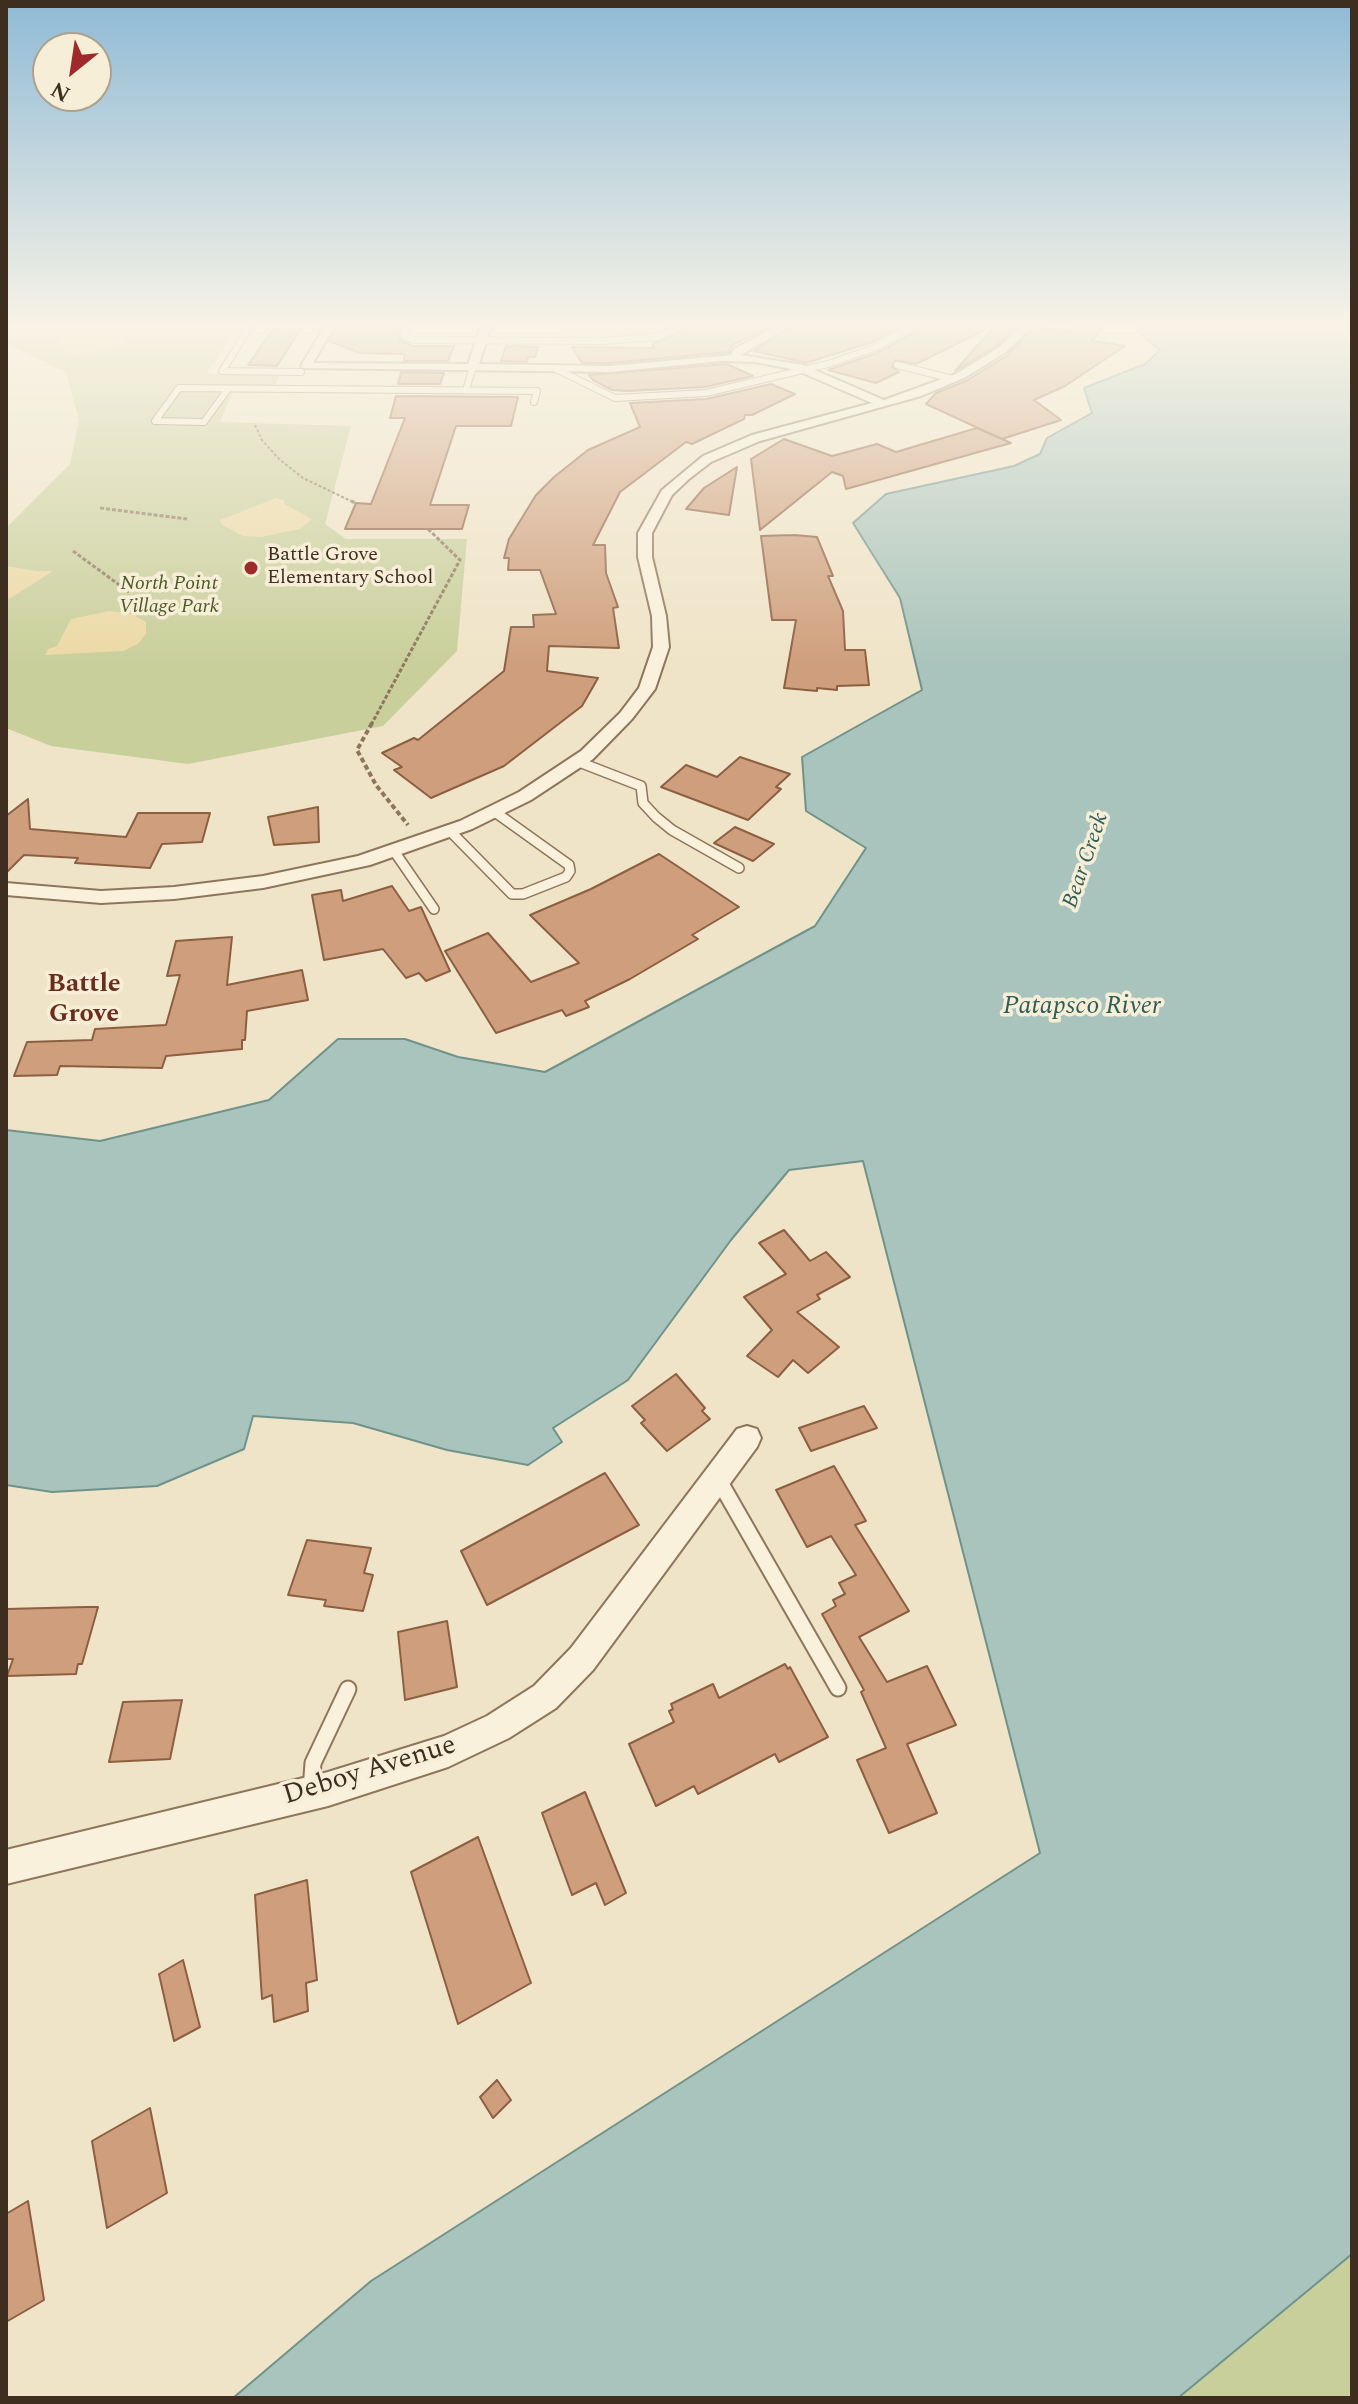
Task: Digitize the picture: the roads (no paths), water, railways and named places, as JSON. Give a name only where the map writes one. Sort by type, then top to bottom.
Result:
[{"type":"street","points":[[6,889],[101,897],[215,890],[307,874],[394,851],[450,831],[495,812],[579,762],[635,706],[647,689],[656,666],[661,634],[644,543],[645,533],[667,493],[701,462],[752,439]]},
{"type":"street","name":"Deboy Avenue","points":[[6,1867],[311,1793],[448,1751],[498,1727],[545,1697],[582,1659],[747,1438]]},
{"type":"lane","points":[[579,762],[641,786],[643,803],[664,823],[739,868]]},
{"type":"lane","points":[[450,831],[512,894],[523,894],[566,877],[569,865],[495,812]]},
{"type":"lane","points":[[394,851],[434,909]]},
{"type":"lane","points":[[717,1477],[838,1688]]},
{"type":"lane","points":[[311,1793],[313,1763],[348,1689]]},
{"type":"water","name":"Patapsco River","points":[[1046,439],[1352,439],[1352,2254],[1178,2398],[233,2398],[371,2281],[1040,1853],[863,1161],[789,1170],[731,1240],[628,1380],[553,1428],[562,1442],[528,1465],[447,1450],[353,1423],[253,1416],[244,1449],[157,1486],[52,1492],[6,1485],[6,1130],[100,1141],[269,1100],[338,1039],[405,1039],[458,1057],[545,1072],[815,926],[866,848],[806,811],[802,757],[922,690],[900,598],[853,523],[886,494],[1014,466],[1040,454]]},
{"type":"place","name":"Battle Grove Elementary School","points":[[251,568]]},
{"type":"district","name":"Battle Grove","points":[[84,1001]]},
{"type":"park label","name":"North Point Village Park","points":[[169,596]]},
{"type":"water label","name":"Bear Creek","points":[[1087,861]]}]
